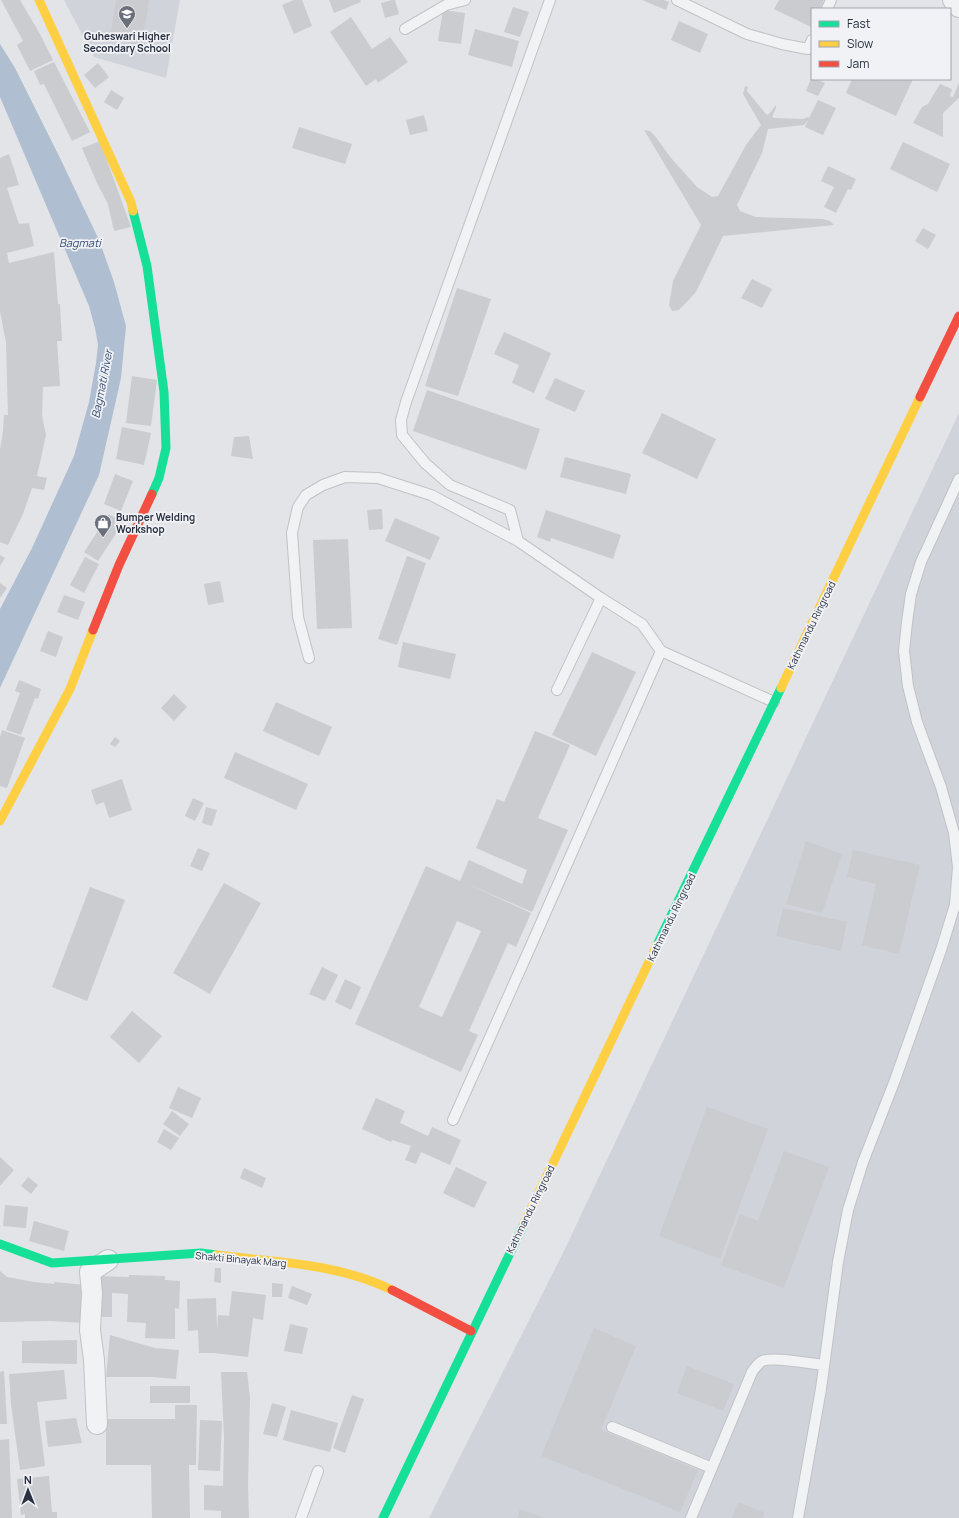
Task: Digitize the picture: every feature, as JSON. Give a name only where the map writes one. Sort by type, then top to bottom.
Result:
[{"type":"main road","points":[[0,822],[70,689],[119,565],[159,478],[166,448],[164,392],[147,266],[131,202],[39,0]]},
{"type":"main road","name":"Kathmandu Ringroad","points":[[383,1518],[471,1331],[959,316]]},
{"type":"main road","name":"Shakti Binayak Marg","points":[[0,1244],[52,1263],[201,1253],[325,1268],[379,1284],[471,1331]]},
{"type":"street","points":[[953,0],[959,7]]},
{"type":"street","points":[[98,1424],[94,1360],[90,1330],[92,1293],[90,1272],[108,1260]]},
{"type":"lane","points":[[405,29],[446,5],[465,0]]},
{"type":"lane","points":[[518,541],[510,510],[450,485],[425,463],[402,436],[401,420],[406,402],[550,0]]},
{"type":"lane","points":[[677,0],[747,34],[782,44],[808,49],[811,42]]},
{"type":"lane","points":[[309,658],[298,617],[292,533],[298,507],[306,495],[323,485],[345,477],[378,478],[431,495],[518,541],[642,624],[661,651],[774,702]]},
{"type":"lane","points":[[798,1518],[824,1365],[838,1262],[848,1210],[863,1162],[895,1080],[939,957],[955,906],[958,867],[954,833],[941,787],[915,715],[908,686],[904,651],[911,594],[921,562],[959,479]]},
{"type":"lane","points":[[557,690],[601,598]]},
{"type":"lane","points":[[453,1120],[661,651]]},
{"type":"lane","points":[[691,1518],[756,1365],[763,1361],[774,1360],[824,1365]]},
{"type":"lane","points":[[612,1427],[712,1468]]},
{"type":"lane","points":[[301,1518],[318,1471]]},
{"type":"shaded area","name":"Guheswari Higher Secondary School","points":[[64,0],[180,0],[166,78],[94,57]]},
{"type":"shaded area","points":[[959,413],[959,1518],[429,1518],[564,1251]]},
{"type":"water","name":"Bagmati","points":[[0,44],[15,68],[99,240],[114,282],[126,326],[121,378],[99,475],[0,688],[0,609],[32,548],[74,456],[89,402],[98,345],[89,306],[0,97]]},
{"type":"building","points":[[1,0],[20,0],[53,60],[30,71],[17,45],[23,41]]},
{"type":"building","points":[[116,0],[149,0],[142,45],[110,39]]},
{"type":"building","points":[[294,0],[302,0],[312,26],[294,34],[282,5]]},
{"type":"building","points":[[329,0],[360,0],[361,2],[334,13]]},
{"type":"building","points":[[395,0],[399,14],[385,18],[381,3]]},
{"type":"building","points":[[642,0],[664,0],[669,2],[666,10]]},
{"type":"building","points":[[779,0],[824,0],[820,8],[811,8],[811,27],[774,9]]},
{"type":"building","points":[[513,7],[529,12],[520,37],[504,32]]},
{"type":"building","points":[[443,10],[465,13],[461,44],[438,41]]},
{"type":"building","points":[[351,17],[372,49],[390,37],[408,62],[378,83],[376,79],[366,86],[330,32]]},
{"type":"building","points":[[679,21],[708,34],[700,53],[671,40]]},
{"type":"building","points":[[475,29],[519,41],[512,67],[468,55]]},
{"type":"building","points":[[54,62],[90,132],[72,141],[44,84],[40,85],[34,71]]},
{"type":"building","points":[[98,63],[109,77],[95,88],[84,75]]},
{"type":"building","points":[[811,79],[825,83],[818,96],[806,91]]},
{"type":"building","points":[[852,80],[913,80],[896,116],[846,93]]},
{"type":"building","points":[[959,83],[959,98],[943,113],[943,137],[913,123],[922,107],[928,104],[940,84],[952,89],[950,96],[953,97]]},
{"type":"building","points":[[745,86],[748,87],[747,91],[766,114],[768,115],[776,105],[772,117],[774,118],[809,118],[818,100],[836,108],[823,135],[805,127],[808,120],[804,125],[768,129],[762,153],[737,205],[740,211],[756,217],[823,219],[830,221],[834,225],[723,236],[696,292],[679,310],[672,311],[669,305],[673,281],[701,225],[644,130],[650,131],[655,136],[671,158],[697,187],[712,197],[718,196],[746,145],[761,125],[743,94]]},
{"type":"building","points":[[111,90],[124,98],[117,110],[104,102]]},
{"type":"building","points":[[424,115],[428,131],[410,135],[406,120]]},
{"type":"building","points":[[299,127],[352,144],[345,164],[292,148]]},
{"type":"building","points":[[100,141],[131,227],[114,231],[108,204],[82,148]]},
{"type":"building","points":[[903,142],[950,164],[937,192],[890,169]]},
{"type":"building","points":[[9,154],[19,185],[7,188],[19,224],[29,223],[34,246],[7,253],[9,263],[54,252],[58,304],[60,304],[62,341],[57,341],[60,386],[43,387],[42,416],[46,435],[37,476],[47,478],[44,490],[32,488],[23,514],[8,545],[0,542],[0,449],[4,415],[8,415],[6,343],[0,311],[0,158]]},
{"type":"building","points":[[828,166],[856,179],[851,190],[848,189],[836,213],[824,207],[834,187],[821,181]]},
{"type":"building","points":[[923,228],[936,235],[928,249],[915,241]]},
{"type":"building","points":[[752,279],[772,289],[762,308],[741,298]]},
{"type":"building","points":[[457,288],[491,299],[458,396],[425,386]]},
{"type":"building","points":[[504,332],[551,353],[534,393],[512,383],[519,365],[494,354]]},
{"type":"building","points":[[132,376],[157,380],[151,426],[126,423]]},
{"type":"building","points":[[555,378],[585,391],[575,412],[545,399]]},
{"type":"building","points":[[427,390],[540,429],[526,470],[413,431]]},
{"type":"building","points":[[662,413],[716,439],[697,479],[642,453]]},
{"type":"building","points":[[122,427],[151,433],[144,465],[116,459]]},
{"type":"building","points":[[249,436],[253,459],[231,456],[234,437]]},
{"type":"building","points":[[565,457],[631,474],[626,494],[560,477]]},
{"type":"building","points":[[115,474],[133,481],[121,511],[104,504]]},
{"type":"building","points":[[382,509],[383,529],[369,530],[367,510]]},
{"type":"building","points":[[546,510],[621,535],[613,559],[551,538],[550,542],[537,537]]},
{"type":"building","name":"Bumper Welding Workshop","points":[[109,514],[123,523],[98,561],[84,552]]},
{"type":"building","points":[[395,518],[440,537],[430,560],[385,541]]},
{"type":"building","points":[[348,539],[352,628],[317,629],[313,540]]},
{"type":"building","points":[[0,555],[5,558],[0,566]]},
{"type":"building","points":[[407,556],[426,563],[397,645],[378,639]]},
{"type":"building","points":[[85,557],[99,564],[84,593],[70,585]]},
{"type":"building","points":[[220,581],[224,602],[208,605],[204,584]]},
{"type":"building","points":[[0,583],[7,588],[0,598]]},
{"type":"building","points":[[64,595],[85,602],[78,620],[57,612]]},
{"type":"building","points":[[48,631],[63,637],[56,657],[40,651]]},
{"type":"building","points":[[403,642],[456,654],[450,679],[398,667]]},
{"type":"building","points":[[592,652],[636,672],[596,756],[552,735]]},
{"type":"building","points":[[19,680],[41,689],[38,699],[35,698],[21,735],[6,730],[20,693],[15,691]]},
{"type":"building","points":[[174,694],[187,707],[174,721],[161,708]]},
{"type":"building","points":[[276,702],[332,727],[319,756],[263,731]]},
{"type":"building","points":[[2,730],[25,738],[7,788],[0,786],[0,737]]},
{"type":"building","points":[[535,731],[570,745],[538,818],[568,830],[532,912],[465,883],[531,913],[516,947],[508,943],[469,1031],[478,1035],[461,1072],[355,1024],[426,866],[460,881],[469,860],[522,884],[527,870],[476,848],[497,799],[504,802]],"holes":[[[457,921],[481,931],[442,1017],[419,1007]]]},
{"type":"building","points":[[115,737],[120,741],[115,747],[110,744]]},
{"type":"building","points":[[235,752],[308,784],[296,810],[224,778]]},
{"type":"building","points":[[122,779],[132,810],[109,818],[104,802],[96,805],[91,790]]},
{"type":"building","points":[[193,798],[204,803],[195,821],[185,816]]},
{"type":"building","points":[[206,807],[217,810],[212,826],[202,823]]},
{"type":"building","points":[[806,841],[842,854],[822,913],[786,904]]},
{"type":"building","points":[[198,848],[210,853],[202,871],[190,866]]},
{"type":"building","points":[[853,850],[920,865],[899,954],[862,945],[876,884],[847,877]]},
{"type":"building","points":[[224,883],[261,903],[210,994],[173,973]]},
{"type":"building","points":[[90,887],[125,900],[87,1001],[52,987]]},
{"type":"building","points":[[783,908],[847,922],[841,951],[776,936]]},
{"type":"building","points":[[322,967],[338,975],[325,1001],[309,994]]},
{"type":"building","points":[[345,979],[361,987],[351,1010],[335,1002]]},
{"type":"building","points":[[132,1011],[162,1036],[139,1063],[110,1037]]},
{"type":"building","points":[[178,1087],[201,1098],[192,1118],[169,1108]]},
{"type":"building","points":[[376,1098],[405,1111],[400,1123],[428,1136],[432,1127],[461,1140],[450,1165],[421,1152],[416,1164],[405,1160],[411,1146],[392,1140],[391,1142],[362,1129]]},
{"type":"building","points":[[707,1107],[768,1129],[720,1259],[659,1236]]},
{"type":"building","points":[[172,1111],[189,1124],[180,1136],[163,1124]]},
{"type":"building","points":[[164,1129],[179,1138],[171,1150],[157,1142]]},
{"type":"building","points":[[784,1151],[829,1167],[784,1288],[721,1265],[740,1214],[758,1221]]},
{"type":"building","points":[[0,1157],[14,1170],[0,1186]]},
{"type":"building","points":[[456,1167],[487,1182],[474,1208],[443,1193]]},
{"type":"building","points":[[244,1168],[266,1178],[262,1188],[240,1178]]},
{"type":"building","points":[[28,1177],[38,1185],[31,1194],[21,1186]]},
{"type":"building","points":[[5,1205],[28,1207],[26,1228],[3,1226]]},
{"type":"building","points":[[34,1221],[69,1231],[64,1251],[29,1241]]},
{"type":"building","points":[[215,1268],[221,1268],[221,1283],[214,1282]]},
{"type":"building","points":[[0,1271],[7,1277],[34,1282],[86,1285],[83,1323],[51,1321],[0,1322]]},
{"type":"building","points":[[129,1275],[165,1276],[165,1280],[180,1281],[179,1309],[175,1308],[175,1339],[145,1338],[146,1323],[127,1322],[128,1294],[112,1293],[112,1317],[94,1317],[95,1276],[129,1277]]},
{"type":"building","points":[[272,1283],[283,1284],[282,1297],[272,1297]]},
{"type":"building","points":[[292,1286],[312,1294],[307,1305],[288,1298]]},
{"type":"building","points":[[232,1291],[266,1295],[263,1320],[253,1318],[248,1357],[214,1353],[199,1353],[198,1330],[188,1331],[187,1299],[216,1298],[217,1330],[218,1315],[229,1316]]},
{"type":"building","points":[[290,1324],[308,1328],[302,1354],[284,1351]]},
{"type":"building","points":[[594,1328],[636,1346],[601,1430],[698,1470],[680,1512],[541,1456]]},
{"type":"building","points":[[110,1335],[155,1348],[179,1350],[176,1379],[152,1377],[106,1377]]},
{"type":"building","points":[[77,1340],[77,1364],[22,1363],[22,1341]]},
{"type":"building","points":[[687,1366],[734,1384],[723,1411],[677,1393]]},
{"type":"building","points":[[64,1370],[67,1399],[37,1402],[45,1466],[20,1470],[11,1404],[9,1374]]},
{"type":"building","points":[[4,1371],[7,1424],[0,1424],[0,1372]]},
{"type":"building","points":[[221,1372],[247,1372],[250,1397],[248,1485],[249,1518],[221,1518],[221,1511],[204,1510],[204,1485],[223,1486],[224,1437]]},
{"type":"building","points":[[150,1386],[190,1386],[190,1403],[150,1403]]},
{"type":"building","points":[[352,1395],[364,1399],[345,1453],[333,1448]]},
{"type":"building","points":[[272,1403],[286,1407],[277,1437],[263,1434]]},
{"type":"building","points":[[175,1405],[197,1405],[196,1465],[189,1465],[190,1518],[152,1518],[151,1465],[106,1465],[106,1419],[175,1419]]},
{"type":"building","points":[[291,1410],[338,1423],[330,1452],[283,1440]]},
{"type":"building","points":[[76,1418],[82,1443],[48,1447],[45,1421]]},
{"type":"building","points":[[200,1420],[222,1421],[220,1471],[198,1470]]},
{"type":"building","points":[[9,1439],[12,1518],[0,1518],[0,1440]]},
{"type":"building","points":[[49,1476],[52,1512],[57,1512],[57,1518],[25,1518],[25,1514],[21,1515],[17,1479]]},
{"type":"building","points":[[738,1502],[765,1513],[762,1518],[732,1518]]},
{"type":"building","points":[[520,1509],[544,1518],[517,1518]]},
{"type":"traffic: fast","points":[[133,211],[147,266],[164,392],[166,448],[159,478],[152,494]]},
{"type":"traffic: fast","points":[[657,945],[781,688]]},
{"type":"traffic: fast","points":[[383,1518],[523,1226]]},
{"type":"traffic: fast","points":[[0,1244],[52,1263],[201,1253],[216,1255]]},
{"type":"traffic: slow","points":[[39,0],[131,202],[133,211]]},
{"type":"traffic: slow","points":[[781,688],[920,397]]},
{"type":"traffic: slow","points":[[0,821],[70,689],[93,630]]},
{"type":"traffic: slow","points":[[523,1226],[657,945]]},
{"type":"traffic: slow","points":[[216,1255],[283,1262],[328,1269],[350,1274],[392,1290]]},
{"type":"traffic: jam","points":[[920,397],[959,316]]},
{"type":"traffic: jam","points":[[93,630],[119,565],[152,494]]},
{"type":"traffic: jam","points":[[392,1290],[471,1331]]},
{"type":"place","name":"Guheswari Higher Secondary School","points":[[127,29]]},
{"type":"place","name":"Bumper Welding Workshop","points":[[103,538]]},
{"type":"water label","name":"Bagmati River","points":[[102,384]]}]
